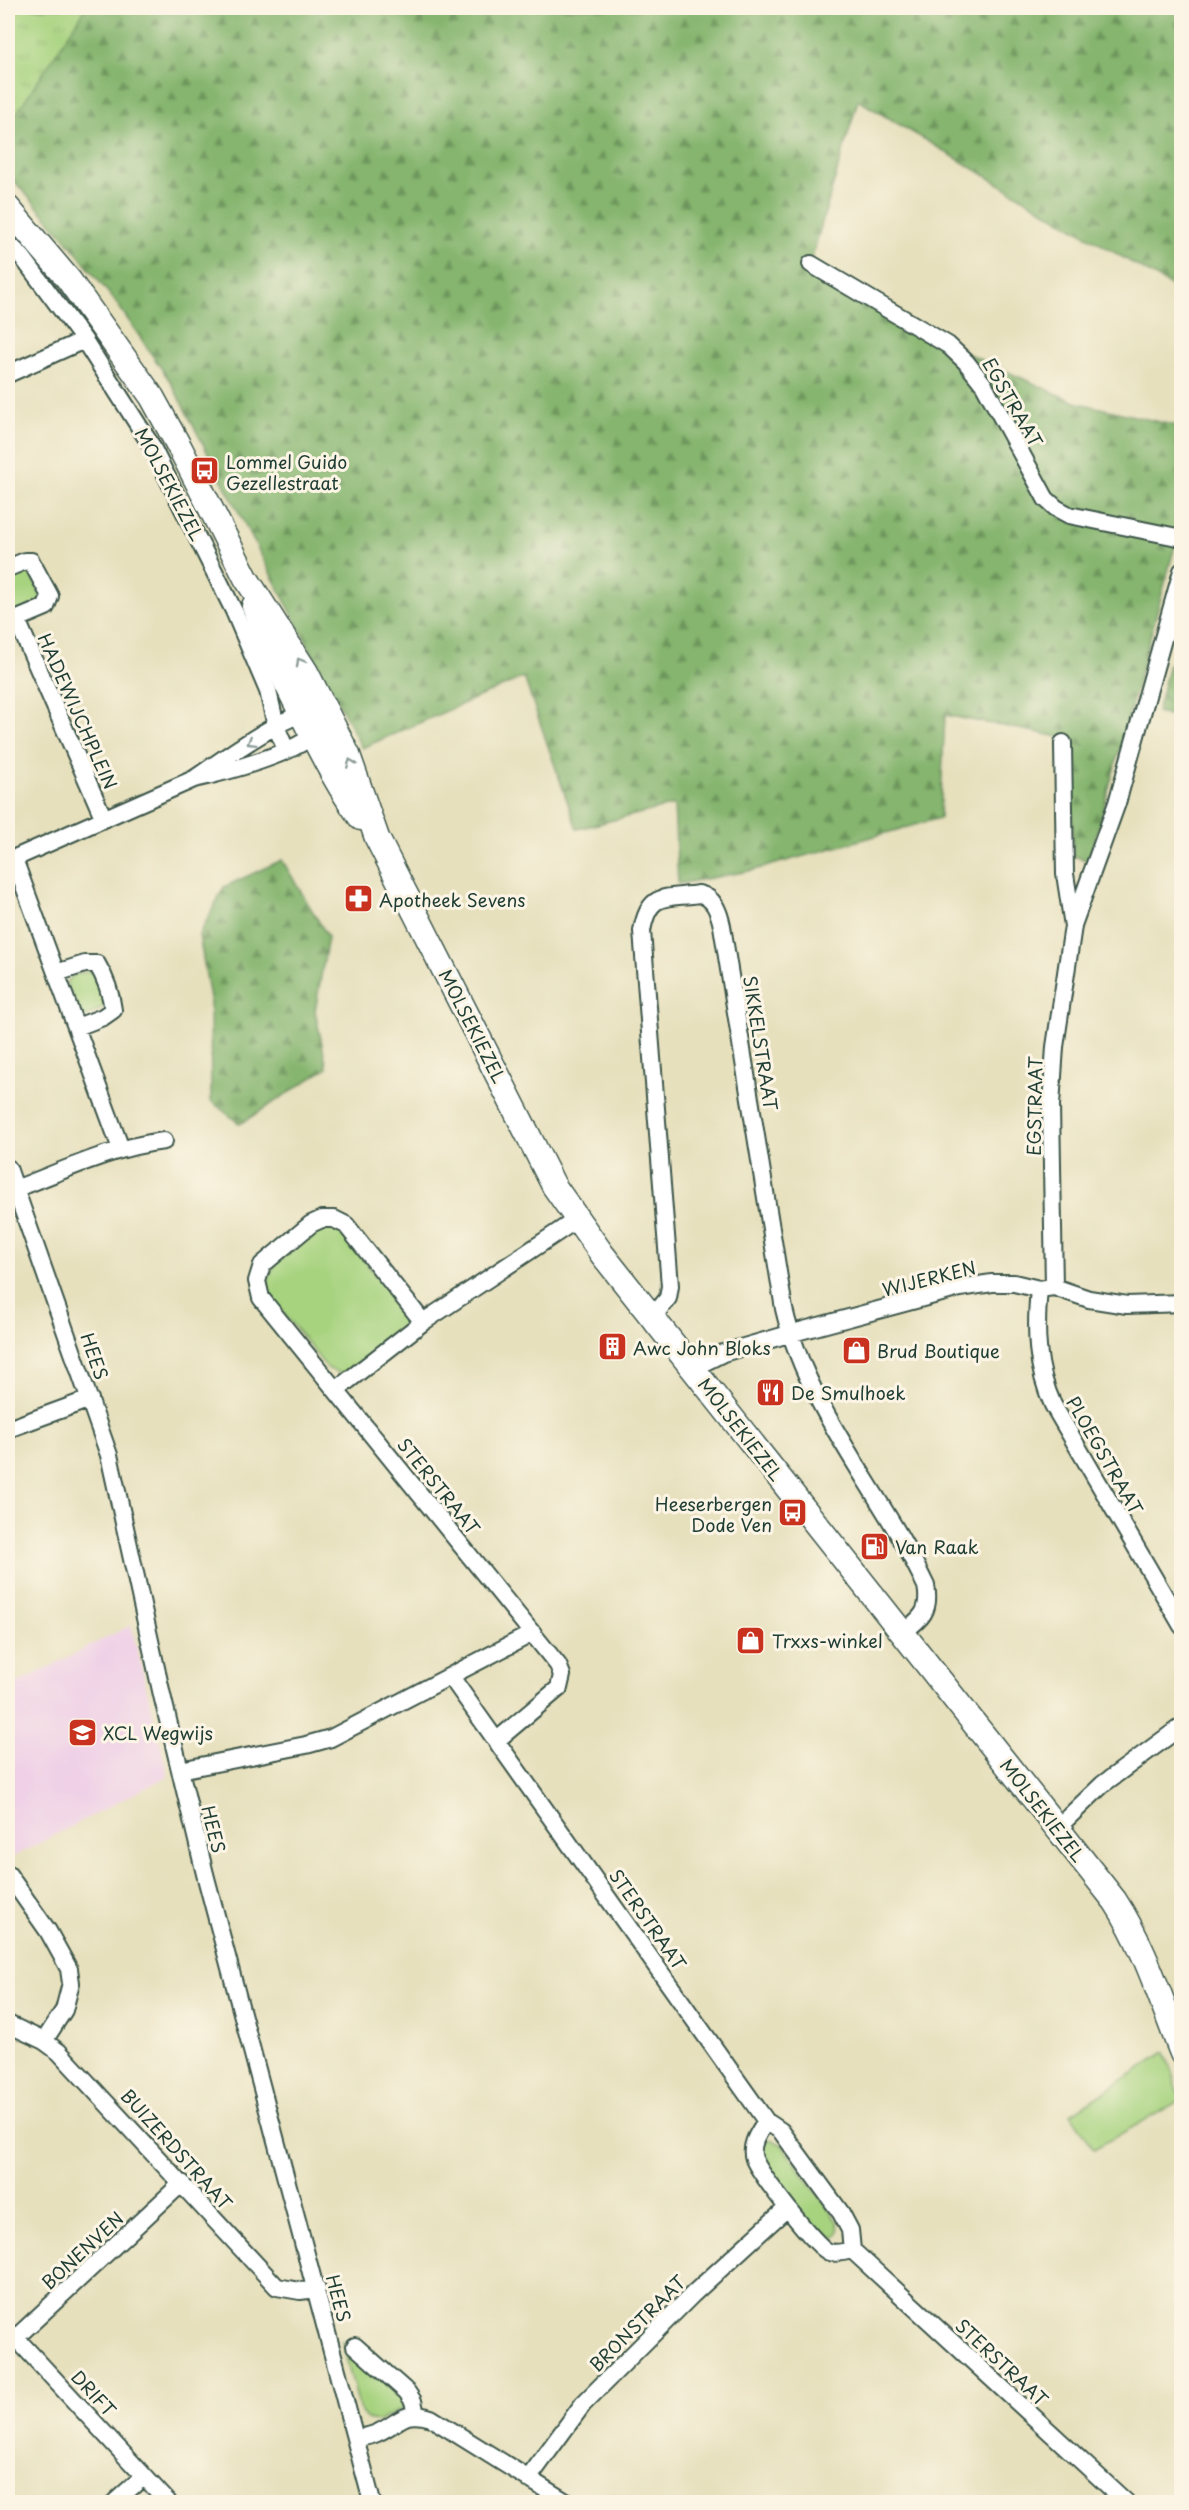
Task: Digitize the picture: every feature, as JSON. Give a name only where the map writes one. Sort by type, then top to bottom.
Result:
[{"type":"main road","name":"MOLSEKIEZEL","points":[[8,208],[69,280],[138,376],[180,448],[246,578],[293,649],[348,756],[377,838],[554,1186],[576,1220],[652,1318],[1115,1901],[1131,1926],[1182,2053]]},
{"type":"main road","name":"MOLSEKIEZEL","points":[[246,578],[268,644],[313,737],[339,786],[377,838]]},
{"type":"street","name":"MOLSEKIEZEL","points":[[8,243],[84,340],[152,445],[234,611],[268,691],[276,726],[286,750]]},
{"type":"street","name":"EGSTRAAT","points":[[811,264],[948,345],[966,362],[984,386],[1046,499],[1056,508],[1069,515],[1182,538]]},
{"type":"street","points":[[8,374],[84,340]]},
{"type":"street","name":"HADEWIJCHPLEIN","points":[[8,568],[31,561],[50,596],[46,607],[12,622],[104,819]]},
{"type":"street","name":"EGSTRAAT","points":[[1046,1288],[1051,1105],[1056,1037],[1073,926],[1117,803],[1182,571]]},
{"type":"street","points":[[121,1149],[77,1027],[11,860],[194,780],[286,750],[313,737],[327,714],[301,713],[276,726],[194,780]]},
{"type":"street","name":"EGSTRAAT","points":[[1063,743],[1065,874],[1073,926]]},
{"type":"street","name":"SIKKELSTRAAT","points":[[652,1318],[668,1298],[670,1286],[642,931],[645,914],[659,899],[699,894],[705,895],[713,903],[722,926],[789,1334],[818,1399],[926,1586],[929,1600],[924,1614],[902,1633]]},
{"type":"street","points":[[56,974],[85,964],[97,964],[105,977],[112,996],[113,1010],[103,1017],[77,1027]]},
{"type":"street","points":[[15,1190],[121,1149],[140,1143],[164,1141]]},
{"type":"street","name":"HEES","points":[[8,1168],[110,1455],[205,1874],[357,2438],[372,2502]]},
{"type":"street","name":"STERSTRAAT","points":[[423,1322],[346,1225],[334,1219],[322,1219],[311,1224],[262,1264],[257,1281],[261,1298],[558,1665],[562,1675],[559,1688],[496,1741]]},
{"type":"street","points":[[336,1390],[423,1322],[576,1220]]},
{"type":"street","name":"WIJERKEN","points":[[693,1368],[723,1353],[977,1285],[1014,1283],[1046,1288],[1110,1304],[1182,1303]]},
{"type":"street","name":"PLOEGSTRAAT","points":[[1046,1288],[1036,1332],[1044,1384],[1070,1435],[1182,1626]]},
{"type":"street","points":[[8,1429],[90,1399]]},
{"type":"street","points":[[180,1770],[331,1738],[533,1634]]},
{"type":"street","name":"STERSTRAAT","points":[[451,1677],[766,2121],[781,2131],[841,2213],[850,2230],[852,2250],[1126,2502]]},
{"type":"street","points":[[1057,1828],[1103,1784],[1182,1726]]},
{"type":"street","points":[[8,1874],[48,1932],[69,1969],[70,1983],[64,2010],[44,2041]]},
{"type":"street","name":"BUIZERDSTRAAT","points":[[8,2024],[44,2041],[60,2052],[277,2287],[300,2291],[317,2289]]},
{"type":"street","points":[[766,2121],[753,2146],[754,2159],[787,2208],[816,2242],[827,2252],[841,2253],[852,2250]]},
{"type":"street","name":"BONENVEN","points":[[12,2342],[182,2183]]},
{"type":"street","name":"BRONSTRAAT","points":[[528,2479],[583,2404],[693,2294],[787,2208]]},
{"type":"street","name":"DRIFT","points":[[12,2342],[168,2502]]},
{"type":"street","points":[[355,2346],[407,2392],[413,2401],[416,2414]]},
{"type":"street","points":[[357,2438],[376,2434],[404,2416],[416,2414],[431,2418],[566,2502]]},
{"type":"street","points":[[115,2502],[144,2476]]},
{"type":"shaded area","name":"XCL Wegwijs","points":[[131,1625],[168,1776],[13,1857],[8,1849],[8,1688]]},
{"type":"green space","points":[[8,8],[1181,8],[1181,292],[858,100],[810,264],[966,353],[1075,402],[1181,427],[1181,524],[1089,861],[1073,856],[1071,739],[945,715],[940,818],[754,870],[678,884],[674,805],[577,829],[524,677],[362,748],[170,381],[118,305],[64,237],[8,174]]},
{"type":"green space","points":[[8,8],[86,8],[8,126]]},
{"type":"green space","points":[[26,567],[42,596],[41,601],[8,617],[8,574]]},
{"type":"green space","points":[[1169,664],[1181,667],[1181,718],[1157,712]]},
{"type":"green space","points":[[282,860],[328,937],[315,1011],[327,1068],[240,1124],[211,1101],[210,998],[199,935],[224,887]]},
{"type":"green space","points":[[95,970],[108,1005],[86,1017],[81,1016],[66,983],[73,975]]},
{"type":"green space","points":[[317,1229],[336,1229],[344,1236],[404,1310],[408,1320],[405,1328],[351,1371],[341,1374],[327,1368],[268,1294],[268,1283],[276,1264]]},
{"type":"green space","points":[[1165,2052],[1181,2100],[1094,2149],[1071,2114]]},
{"type":"green space","points":[[770,2139],[781,2144],[837,2221],[839,2228],[833,2239],[826,2242],[820,2238],[759,2153],[760,2146]]},
{"type":"green space","points":[[342,2342],[399,2390],[409,2408],[400,2410],[378,2422],[367,2419],[360,2410]]},
{"type":"place","name":"Lommel Guido Gezellestraat","points":[[205,471]]},
{"type":"place","name":"Apotheek Sevens","points":[[358,899]]},
{"type":"place","name":"Awc John Bloks","points":[[612,1347]]},
{"type":"place","name":"Brud Boutique","points":[[856,1350]]},
{"type":"place","name":"De Smulhoek","points":[[770,1392]]},
{"type":"place","name":"Heeserbergen Dode Ven","points":[[793,1513]]},
{"type":"place","name":"Van Raak","points":[[874,1546]]},
{"type":"place","name":"Trxxs-winkel","points":[[751,1640]]},
{"type":"place","name":"XCL Wegwijs","points":[[82,1732]]}]
